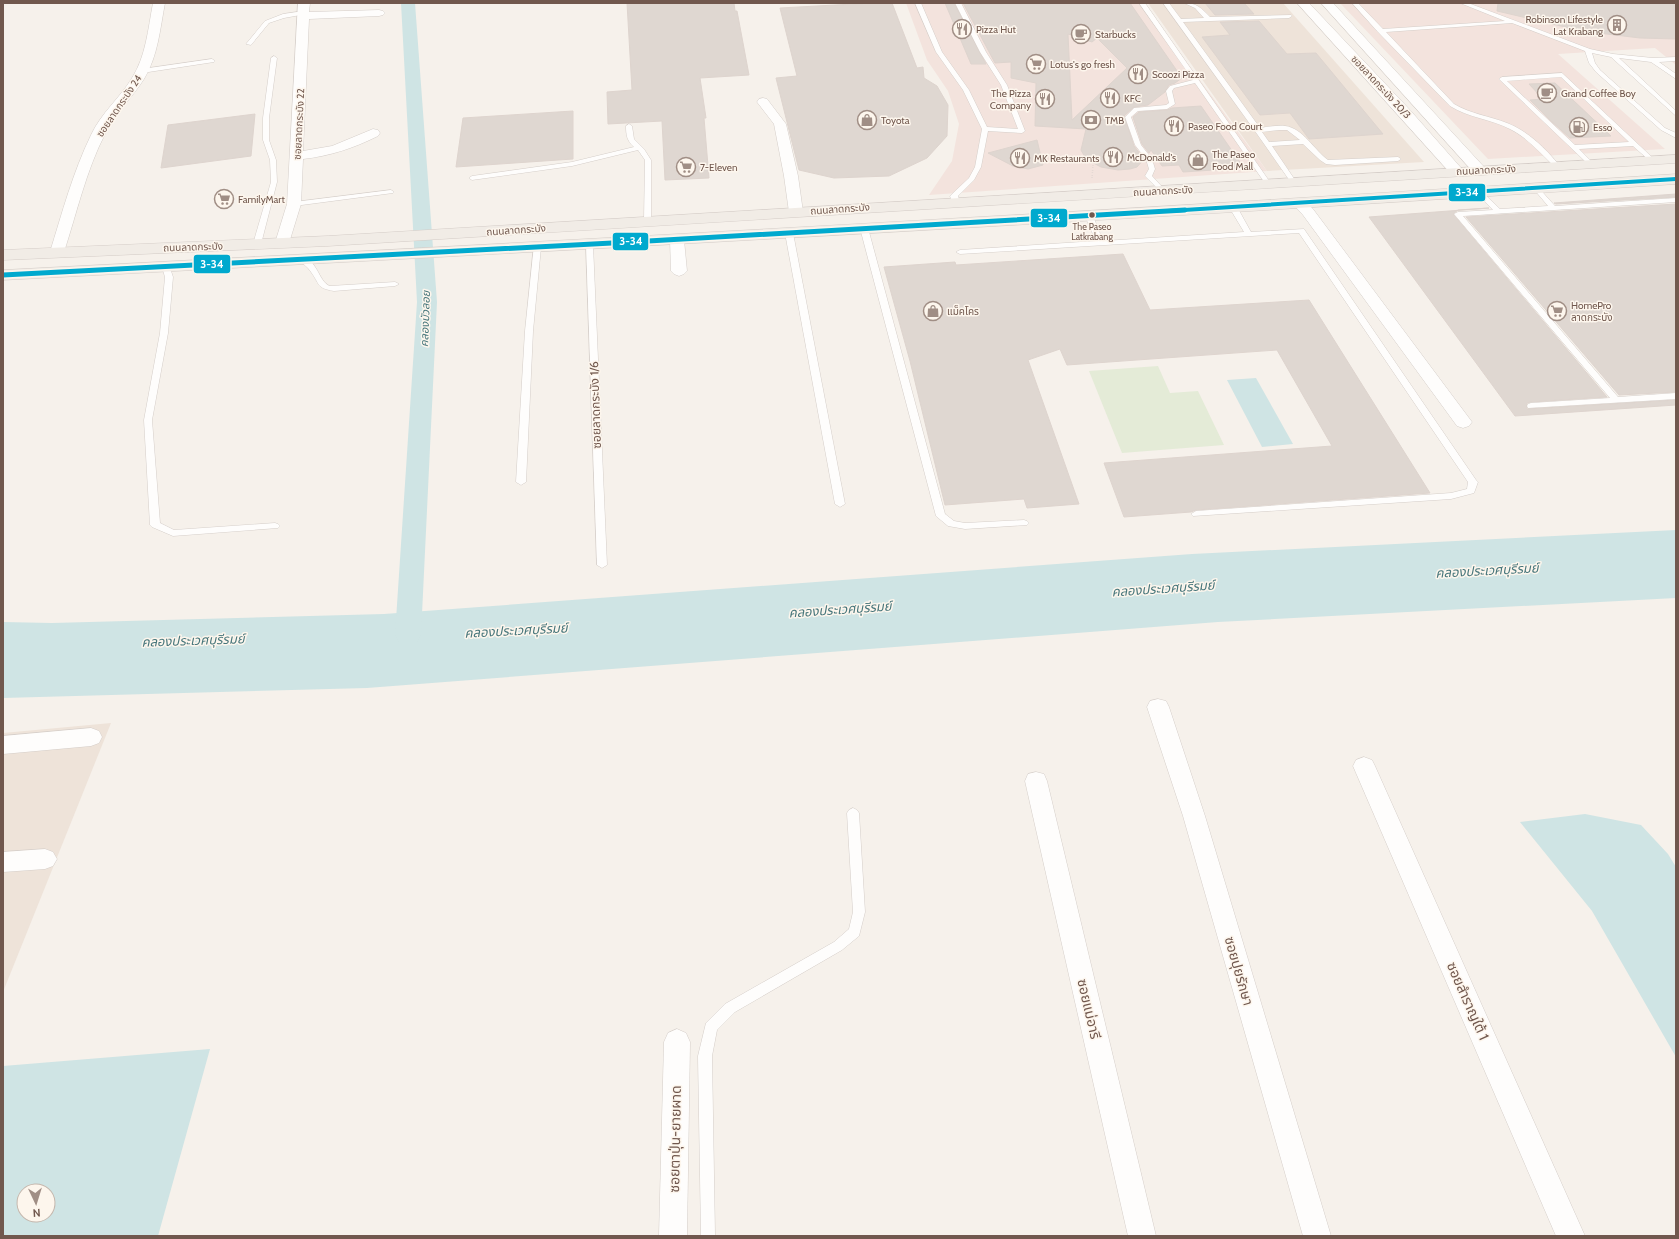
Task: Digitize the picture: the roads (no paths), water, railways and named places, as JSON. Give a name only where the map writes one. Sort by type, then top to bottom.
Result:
[{"type":"main road","name":"ถนนลาดกระบัง","points":[[3,255],[328,241],[956,202],[1269,185],[1676,159]]},
{"type":"main road","name":"ถนนลาดกระบัง","points":[[3,275],[166,268],[677,240],[966,222],[1300,204],[1535,187],[1675,179]]},
{"type":"main road","points":[[956,202],[966,222]]},
{"type":"street","name":"ซอยลาดกระบัง 24","points":[[57,252],[81,174],[99,132],[116,107],[138,80],[142,71],[147,58],[159,3]]},
{"type":"street","name":"ซอยลาดกระบัง 20/3","points":[[1303,3],[1457,172]]},
{"type":"street","name":"ซอยลาดกระบัง 20/3","points":[[1327,3],[1480,171]]},
{"type":"street","points":[[304,11],[379,13]]},
{"type":"street","name":"ซอยลาดกระบัง 22","points":[[282,243],[294,204],[304,11]]},
{"type":"street","points":[[1315,16],[1337,14]]},
{"type":"street","points":[[1376,82],[1398,81]]},
{"type":"street","points":[[763,102],[780,124],[791,176],[796,212]]},
{"type":"street","points":[[297,156],[337,150],[353,144],[374,133]]},
{"type":"street","points":[[1300,204],[1312,218],[1463,422]]},
{"type":"street","points":[[677,240],[679,271]]},
{"type":"street","name":"ซอยปุยรักษา","points":[[1158,707],[1194,816],[1317,1236]]},
{"type":"street","points":[[3,745],[91,737]]},
{"type":"street","name":"ซอยสำราญใต้ 1","points":[[1364,766],[1571,1236]]},
{"type":"street","name":"ซอยแม่อารี","points":[[1036,781],[1142,1236]]},
{"type":"street","points":[[3,862],[45,859]]},
{"type":"street","name":"ซอยตาปุ่น-ยายผาด","points":[[673,1236],[677,1042]]},
{"type":"lane","points":[[918,3],[939,52],[966,90],[985,129],[978,167],[972,179],[954,196],[956,202]]},
{"type":"lane","points":[[958,3],[983,52],[1004,85],[1022,131],[985,129]]},
{"type":"lane","points":[[1142,3],[1269,185]]},
{"type":"lane","points":[[1166,3],[1175,3]]},
{"type":"lane","points":[[1166,3],[1268,144],[1294,183]]},
{"type":"lane","points":[[1188,3],[1197,7],[1208,19]]},
{"type":"lane","points":[[1354,3],[1452,105],[1465,112],[1512,127],[1557,166]]},
{"type":"lane","points":[[1463,3],[1588,50],[1613,56],[1653,60],[1676,59]]},
{"type":"lane","points":[[249,44],[267,22],[304,11]]},
{"type":"lane","points":[[1178,21],[1289,16]]},
{"type":"lane","points":[[1380,31],[1515,22]]},
{"type":"lane","points":[[1588,50],[1592,63],[1598,71],[1663,129],[1676,136]]},
{"type":"lane","points":[[1613,56],[1676,114]]},
{"type":"lane","points":[[257,244],[274,182],[273,160],[266,140],[266,118],[274,58]]},
{"type":"lane","points":[[1653,60],[1676,77]]},
{"type":"lane","points":[[142,71],[212,61]]},
{"type":"lane","points":[[1591,164],[1502,79],[1562,75],[1653,161]]},
{"type":"lane","points":[[1163,191],[1148,176],[1152,169],[1150,159],[1138,145],[1128,117],[1136,108],[1167,107],[1172,104],[1169,91],[1172,87],[1197,81]]},
{"type":"lane","points":[[629,126],[630,138],[632,142],[645,153],[648,160],[648,221]]},
{"type":"lane","points":[[1258,130],[1278,128],[1293,129],[1326,162],[1335,163],[1398,159]]},
{"type":"lane","points":[[1268,144],[1305,142]]},
{"type":"lane","points":[[1572,147],[1636,144]]},
{"type":"lane","points":[[472,178],[572,164],[639,148]]},
{"type":"lane","points":[[1535,187],[1553,208]]},
{"type":"lane","points":[[1478,191],[1498,211]]},
{"type":"lane","points":[[294,204],[391,192]]},
{"type":"lane","points":[[1616,400],[1458,214],[1676,200]]},
{"type":"lane","points":[[1233,208],[1249,234]]},
{"type":"lane","points":[[1089,216],[1100,243]]},
{"type":"lane","points":[[864,228],[941,516],[951,524],[965,526],[1024,523]]},
{"type":"lane","points":[[960,252],[1301,231],[1473,482],[1471,491],[1451,496],[1196,514]]},
{"type":"lane","points":[[789,233],[840,504]]},
{"type":"lane","name":"ซอยลาดกระบัง 1/6","points":[[589,245],[602,565]]},
{"type":"lane","points":[[521,482],[530,324],[537,247]]},
{"type":"lane","points":[[303,260],[313,269],[320,285],[324,288],[334,289],[395,284]]},
{"type":"lane","points":[[166,268],[169,277],[164,333],[148,420],[155,525],[173,533],[275,526]]},
{"type":"lane","points":[[1531,406],[1676,396]]},
{"type":"lane","points":[[708,1236],[705,1056],[711,1027],[730,1008],[838,946],[855,932],[859,912],[853,813]]},
{"type":"water","points":[[1256,378],[1293,444],[1262,447],[1227,380]]},
{"type":"water","name":"คลองประเวศบุรีรมย์","points":[[1676,530],[1676,598],[1218,622],[367,688],[3,698],[3,622],[52,623],[384,614],[1192,554]]},
{"type":"water","points":[[1585,814],[1641,825],[1668,854],[1676,867],[1676,1057],[1592,911],[1520,822]]},
{"type":"water","points":[[210,1049],[158,1236],[3,1236],[3,1066]]},
{"type":"waterway","name":"คลองบัวลอย","points":[[408,3],[427,302],[408,635]]},
{"type":"place","name":"Robinson Lifestyle Lat Krabang","points":[[1617,25]]},
{"type":"place","name":"Pizza Hut","points":[[962,29]]},
{"type":"place","name":"Starbucks","points":[[1081,34]]},
{"type":"place","name":"Lotus's go fresh","points":[[1036,64]]},
{"type":"place","name":"Scoozi Pizza","points":[[1138,74]]},
{"type":"place","name":"Grand Coffee Boy","points":[[1547,93]]},
{"type":"place","name":"KFC","points":[[1110,98]]},
{"type":"place","name":"The Pizza Company","points":[[1045,99]]},
{"type":"place","name":"Toyota","points":[[867,120]]},
{"type":"place","name":"TMB","points":[[1091,120]]},
{"type":"place","name":"Paseo Food Court","points":[[1174,126]]},
{"type":"place","name":"Esso","points":[[1579,127]]},
{"type":"place","name":"McDonald's","points":[[1113,157]]},
{"type":"place","name":"MK Restaurants","points":[[1020,158]]},
{"type":"place","name":"The Paseo Food Mall","points":[[1198,160]]},
{"type":"place","name":"7-Eleven","points":[[686,167]]},
{"type":"place","name":"FamilyMart","points":[[224,199]]},
{"type":"place","name":"The Paseo Latkrabang","points":[[1092,215]]},
{"type":"place","name":"แม็คโคร","points":[[933,311]]},
{"type":"place","name":"HomePro ลาดกระบัง","points":[[1557,311]]}]
